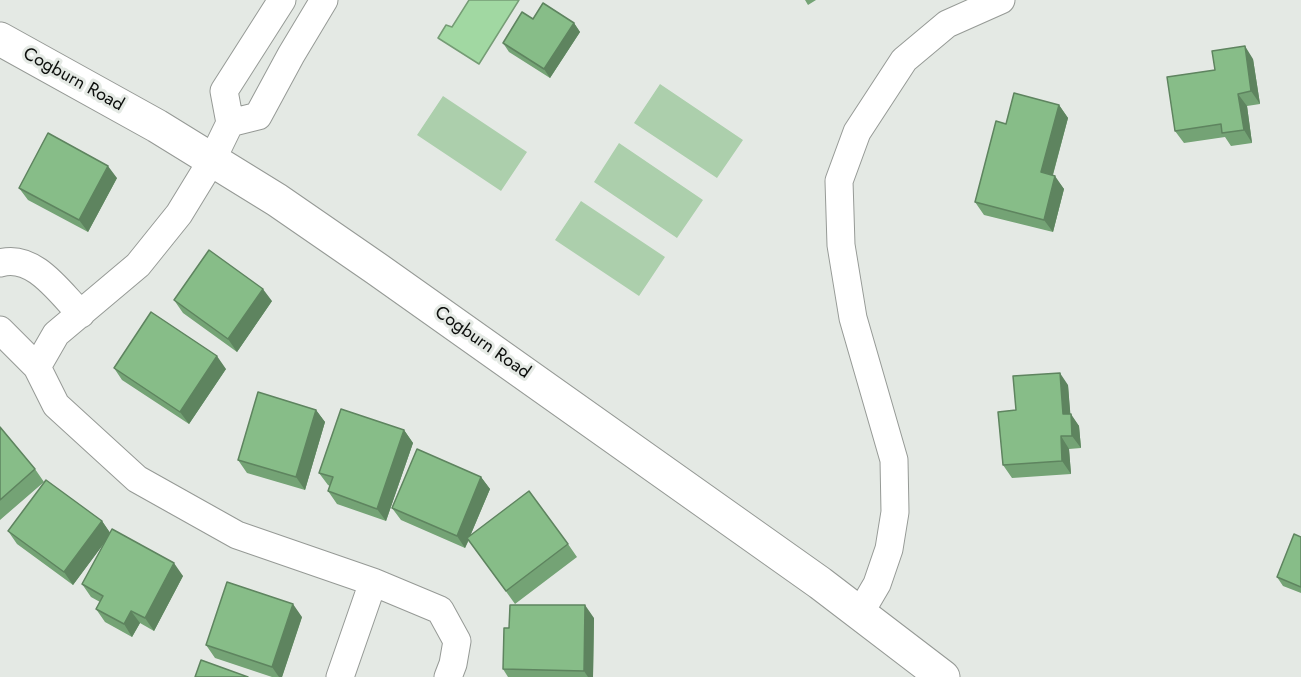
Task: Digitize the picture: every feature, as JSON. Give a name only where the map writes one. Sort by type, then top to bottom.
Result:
[{"type":"street","points":[[38,368],[56,334],[138,265],[179,214],[212,160],[230,123],[224,91],[282,0]]},
{"type":"street","points":[[230,123],[258,116],[324,0]]},
{"type":"street","points":[[860,613],[877,584],[888,549],[895,513],[894,460],[853,318],[841,245],[839,181],[857,132],[904,60],[947,24],[1001,0]]},
{"type":"street","name":"Cogburn Road","points":[[0,39],[157,126],[277,200],[860,613],[943,677]]},
{"type":"street","points":[[0,263],[7,261],[23,263],[37,270],[81,314]]},
{"type":"street","points":[[0,330],[38,368],[56,405],[137,478],[237,535],[373,582],[440,610],[457,641],[448,677]]},
{"type":"street","points":[[340,677],[373,582]]},
{"type":"shaded area","points":[[469,0],[519,0],[479,64],[438,38],[446,25],[452,27]]},
{"type":"shaded area","points":[[660,84],[743,140],[717,178],[634,123]]},
{"type":"shaded area","points":[[443,96],[527,152],[501,191],[417,135]]},
{"type":"shaded area","points":[[619,143],[703,200],[677,238],[594,182]]},
{"type":"shaded area","points":[[581,201],[665,257],[639,296],[555,240]]},
{"type":"building","points":[[543,3],[574,23],[544,69],[503,43],[522,12],[533,19]]},
{"type":"building","points":[[1245,46],[1251,91],[1238,94],[1244,130],[1222,133],[1221,124],[1175,131],[1167,77],[1215,70],[1212,51]]},
{"type":"building","points":[[1014,93],[1059,105],[1041,172],[1055,176],[1044,220],[975,202],[996,121],[1006,124]]},
{"type":"building","points":[[48,133],[108,166],[79,220],[19,188]]},
{"type":"building","points":[[209,250],[263,289],[228,339],[174,300]]},
{"type":"building","points":[[151,312],[217,356],[180,412],[114,368]]},
{"type":"building","points":[[1060,373],[1063,414],[1071,414],[1072,436],[1061,436],[1062,461],[1003,465],[998,412],[1016,410],[1013,376]]},
{"type":"building","points":[[258,392],[316,410],[296,477],[238,460]]},
{"type":"building","points":[[341,409],[404,430],[377,509],[328,491],[333,477],[319,473]]},
{"type":"building","points":[[0,427],[35,469],[0,500]]},
{"type":"building","points":[[417,449],[481,477],[457,536],[392,508]]},
{"type":"building","points":[[46,480],[102,521],[64,572],[8,531]]},
{"type":"building","points":[[529,491],[568,544],[506,591],[467,538]]},
{"type":"building","points":[[112,529],[174,563],[145,618],[131,611],[124,624],[96,609],[103,596],[82,584]]},
{"type":"building","points":[[1294,534],[1301,537],[1301,587],[1277,577]]},
{"type":"building","points":[[227,582],[293,604],[272,667],[206,645]]},
{"type":"building","points":[[510,605],[585,605],[584,671],[503,669],[504,628],[509,628]]},
{"type":"building","points":[[201,660],[248,677],[195,677]]}]
